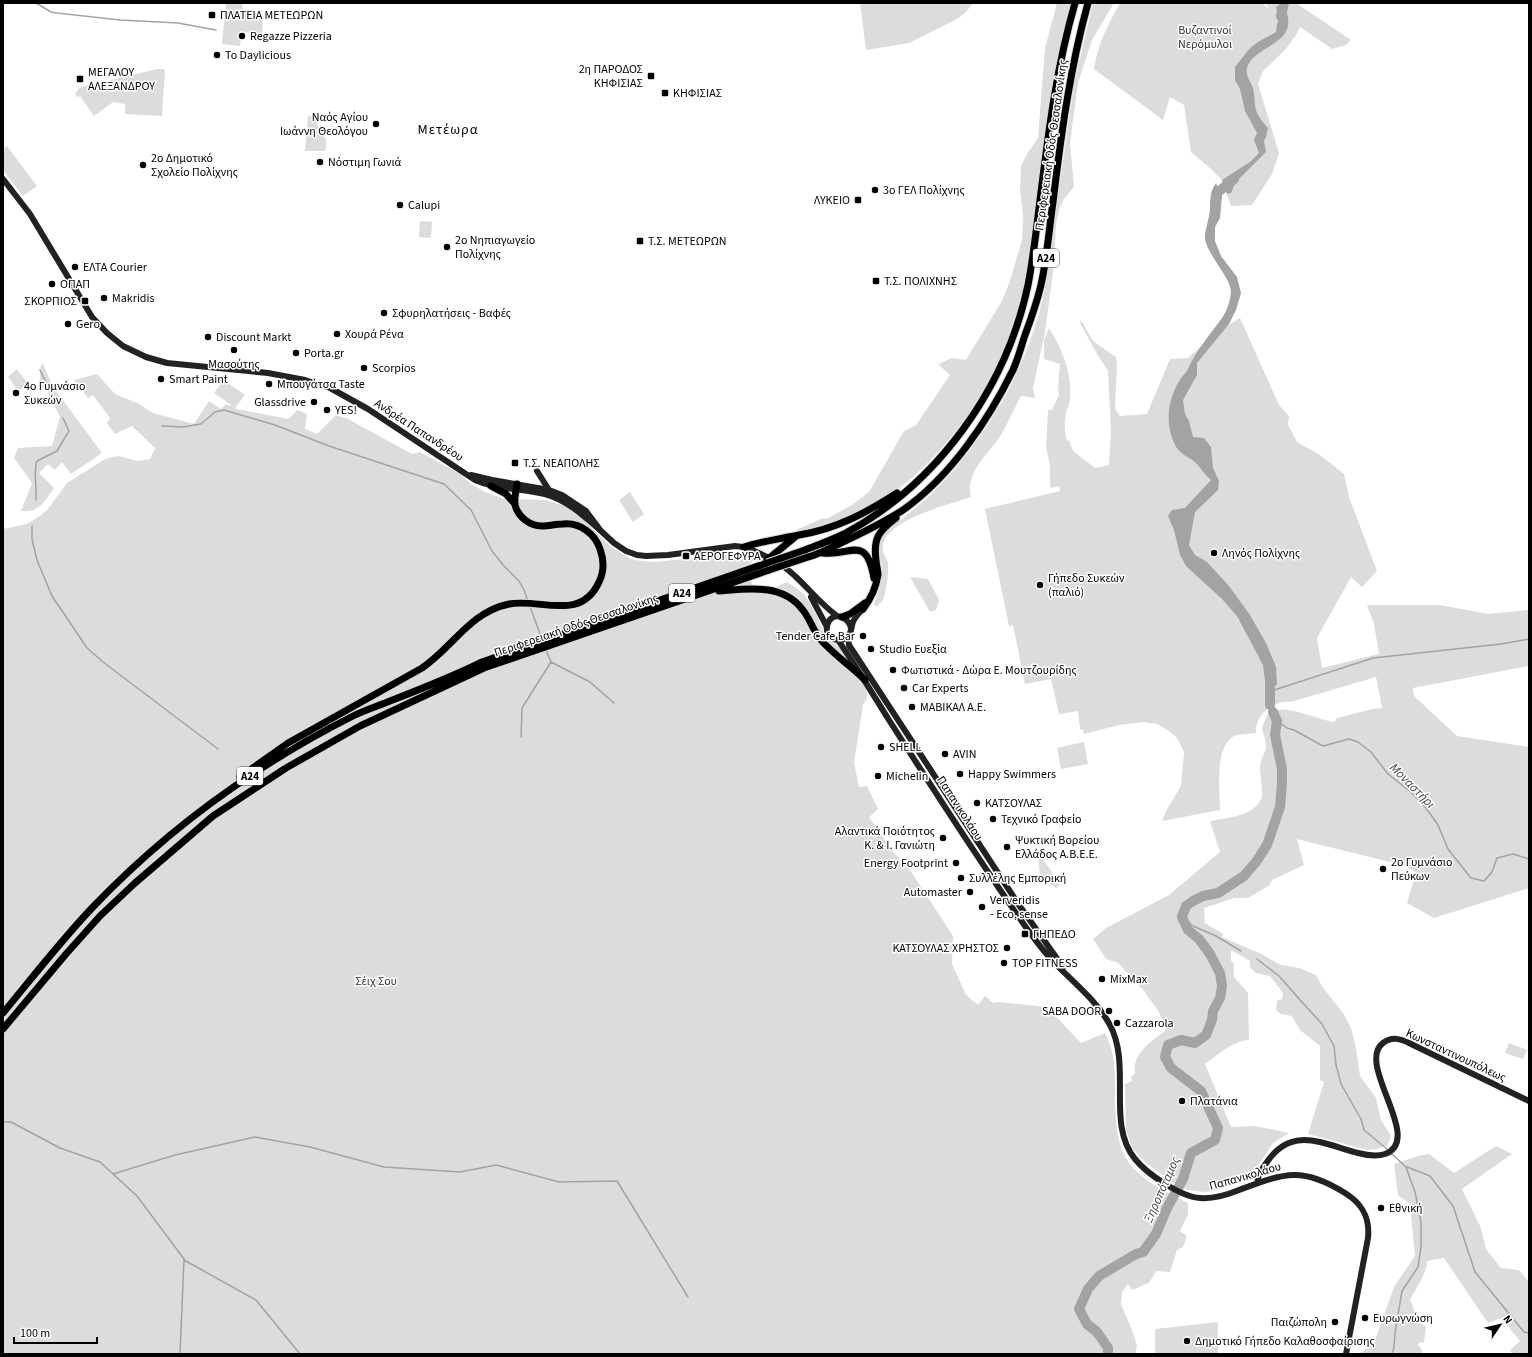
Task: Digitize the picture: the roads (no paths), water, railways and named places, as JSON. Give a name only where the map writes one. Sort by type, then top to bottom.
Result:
[{"type":"highway","name":"Περιφερειακή Οδός Θεσσαλονίκης","points":[[3,1013],[57,946],[92,908],[127,874],[206,806],[280,757],[349,719],[457,674],[598,625],[768,563],[806,553],[847,532],[886,507],[916,481],[944,454],[963,431],[984,398],[1013,336],[1028,284],[1051,112],[1062,55],[1075,3]]},
{"type":"highway","name":"Περιφερειακή Οδός Θεσσαλονίκης","points":[[806,553],[819,553],[862,533],[902,510],[939,477],[974,436],[996,403],[1014,368],[1034,312],[1041,285],[1069,85],[1074,56],[1088,3]]},
{"type":"highway","points":[[744,547],[757,542],[799,535],[830,527],[857,517],[916,481]]},
{"type":"highway","points":[[206,806],[236,780],[288,743],[422,668],[442,653],[469,625],[484,613],[497,607],[514,603],[562,606],[583,600],[591,594],[602,575],[603,566],[602,553],[595,538],[582,527],[569,523],[546,526],[533,525],[525,519],[506,494],[491,486]]},
{"type":"highway","points":[[515,504],[517,487]]},
{"type":"highway","points":[[863,610],[878,576],[875,549],[877,538],[883,529],[902,510]]},
{"type":"highway","points":[[768,563],[790,540],[799,535]]},
{"type":"highway","points":[[819,553],[850,550],[862,552],[870,561],[875,584]]},
{"type":"highway","name":"Περιφερειακή Οδός Θεσσαλονίκης","points":[[598,625],[709,592],[768,563]]},
{"type":"highway","points":[[709,592],[746,588],[766,589],[787,596],[802,609],[816,633],[826,645],[849,664],[864,680]]},
{"type":"highway","points":[[840,617],[850,614],[869,599]]},
{"type":"highway","name":"Περιφερειακή Οδός Θεσσαλονίκης","points":[[3,1029],[100,916],[174,848],[225,807],[332,741],[483,665]]},
{"type":"main road","name":"Ανδρέα Παπανδρέου","points":[[3,180],[30,214],[92,317],[107,333],[123,346],[146,357],[167,363],[268,373],[305,380],[330,388],[362,406],[480,482],[491,486],[549,490],[568,498],[582,508],[601,531]]},
{"type":"main road","points":[[537,471],[549,490]]},
{"type":"main road","name":"Ανδρέα Παπανδρέου","points":[[464,472],[560,500],[575,509],[622,549],[641,556],[668,555],[730,548],[735,546],[744,547],[768,563],[794,574],[817,599],[840,617]]},
{"type":"main road","name":"Ανδρέα Παπανδρέου","points":[[730,548],[735,550],[742,549],[791,576],[814,601],[827,627]]},
{"type":"main road","points":[[850,633],[850,623],[840,617],[830,620],[827,627],[829,635],[832,638],[844,640],[850,633],[853,621],[863,610]]},
{"type":"main road","name":"Παπανικολάου","points":[[850,633],[849,644],[1025,914],[1074,981]]},
{"type":"main road","name":"Παπανικολάου","points":[[838,640],[1016,913],[1045,953],[1074,981],[1100,1010],[1110,1026],[1116,1038],[1120,1066],[1122,1120],[1127,1146],[1137,1162],[1160,1180],[1184,1194],[1196,1198],[1212,1198],[1287,1175],[1307,1176],[1322,1181],[1357,1202],[1364,1212],[1368,1226],[1368,1244],[1346,1354]]},
{"type":"main road","name":"Κωνσταντινουπόλεως","points":[[1258,1183],[1258,1177],[1273,1154],[1286,1143],[1294,1140],[1311,1140],[1364,1154],[1386,1154],[1392,1149],[1397,1140],[1397,1130],[1376,1060],[1379,1047],[1389,1039],[1398,1039],[1409,1043],[1529,1101]]},
{"type":"waterway","points":[[36,3],[51,12],[57,13],[120,20],[178,23],[216,30]]},
{"type":"waterway","name":"Ξηροπόταμος","points":[[1283,19],[1281,16],[1284,3]]},
{"type":"waterway","name":"Ξηροπόταμος","points":[[1215,202],[1217,193],[1234,179]]},
{"type":"waterway","points":[[40,370],[56,403]]},
{"type":"waterway","points":[[162,426],[183,427],[201,424],[215,412],[224,410],[275,425],[329,446],[444,484],[471,510],[492,551],[519,581],[528,601]]},
{"type":"waterway","points":[[36,500],[35,470],[37,461],[57,451],[69,431],[63,418]]},
{"type":"waterway","points":[[32,526],[32,539],[37,560],[52,596],[87,648],[103,662],[218,749]]},
{"type":"waterway","points":[[530,607],[542,639]]},
{"type":"waterway","points":[[1271,691],[1373,658],[1501,644],[1529,639]]},
{"type":"waterway","points":[[521,737],[522,708],[551,662],[546,650]]},
{"type":"waterway","points":[[551,662],[590,682],[614,703]]},
{"type":"waterway","name":"Ξηροπόταμος","points":[[1270,675],[1270,705]]},
{"type":"waterway","name":"Ξηροπόταμος","points":[[1108,1354],[1108,1348],[1097,1332],[1087,1324],[1079,1309],[1088,1289],[1099,1276],[1136,1254],[1143,1252],[1156,1234],[1167,1208],[1183,1179],[1191,1153],[1215,1140],[1218,1128],[1201,1091],[1171,1068],[1165,1057],[1168,1045],[1181,1040],[1195,1043],[1206,1035],[1212,1020],[1213,1011],[1220,998],[1222,986],[1220,973],[1210,954],[1199,939],[1188,930],[1182,917],[1186,906],[1193,901],[1203,896],[1218,893],[1244,876],[1256,862],[1267,845],[1280,807],[1282,783],[1282,769],[1275,735],[1277,721],[1273,712]]},
{"type":"waterway","name":"Μοναστήρι","points":[[1277,721],[1287,728],[1294,730],[1323,746],[1349,739],[1358,742],[1371,752],[1388,774],[1411,792],[1426,808],[1438,825],[1448,849],[1471,878],[1484,881],[1492,872],[1497,858],[1513,854],[1529,859]]},
{"type":"waterway","points":[[1182,917],[1193,926],[1216,936],[1241,951]]},
{"type":"waterway","points":[[1257,959],[1279,976],[1322,1024],[1334,1046],[1336,1065],[1341,1084],[1361,1119],[1364,1130],[1388,1150]]},
{"type":"waterway","points":[[3,1122],[11,1122],[60,1148],[100,1162],[137,1196],[184,1259],[180,1354]]},
{"type":"waterway","points":[[113,1174],[175,1155],[255,1137],[310,1147],[384,1167],[460,1172],[496,1165],[559,1182],[617,1181],[688,1297]]},
{"type":"waterway","points":[[1391,1153],[1406,1167],[1415,1192],[1421,1222],[1421,1247],[1418,1267],[1402,1291],[1392,1354]]},
{"type":"waterway","points":[[1407,1167],[1430,1176],[1453,1206],[1475,1272],[1524,1332],[1529,1333]]},
{"type":"waterway","points":[[184,1260],[256,1300],[300,1354]]},
{"type":"place","name":"ΠΛΑΤΕΙΑ ΜΕΤΕΩΡΩΝ","points":[[212,15]]},
{"type":"place","name":"Regazze Pizzeria","points":[[242,36]]},
{"type":"place","name":"To Daylicious","points":[[217,55]]},
{"type":"place","name":"2η ΠΑΡΟΔΟΣ ΚΗΦΙΣΙΑΣ","points":[[651,76]]},
{"type":"place","name":"ΜΕΓΑΛΟΥ ΑΛΕΞΑΝΔΡΟΥ","points":[[80,79]]},
{"type":"place","name":"ΚΗΦΙΣΙΑΣ","points":[[665,93]]},
{"type":"place","name":"Ναός Αγίου Ιωάννη Θεολόγου","points":[[376,124]]},
{"type":"place","name":"Νόστιμη Γωνιά","points":[[320,162]]},
{"type":"place","name":"2ο Δημοτικό Σχολείο Πολίχνης","points":[[143,165]]},
{"type":"place","name":"3o ΓΕΛ Πολίχνης","points":[[875,190]]},
{"type":"place","name":"ΛΥΚΕΙΟ","points":[[858,200]]},
{"type":"place","name":"Calupi","points":[[400,205]]},
{"type":"place","name":"Τ.Σ. ΜΕΤΕΩΡΩΝ","points":[[640,241]]},
{"type":"place","name":"2ο Νηπιαγωγείο Πολίχνης","points":[[447,247]]},
{"type":"place","name":"ΕΛΤΑ Courier","points":[[75,267]]},
{"type":"place","name":"Τ.Σ. ΠΟΛΙΧΝΗΣ","points":[[876,281]]},
{"type":"place","name":"ΟΠΑΠ","points":[[52,284]]},
{"type":"place","name":"Makridis","points":[[104,298]]},
{"type":"place","name":"ΣΚΟΡΠΙΟΣ","points":[[85,301]]},
{"type":"place","name":"Σφυρηλατήσεις - Βαφές","points":[[384,313]]},
{"type":"place","name":"Gero","points":[[68,324]]},
{"type":"place","name":"Χουρά Ρένα","points":[[337,334]]},
{"type":"place","name":"Discount Markt","points":[[208,337]]},
{"type":"place","name":"Μασούτης","points":[[234,350]]},
{"type":"place","name":"Porta.gr","points":[[296,353]]},
{"type":"place","name":"Scorpios","points":[[364,368]]},
{"type":"place","name":"Smart Paint","points":[[161,379]]},
{"type":"place","name":"Μπουγάτσα Taste","points":[[269,384]]},
{"type":"place","name":"4ο Γυμνάσιο Συκεών","points":[[16,393]]},
{"type":"place","name":"Glassdrive","points":[[314,402]]},
{"type":"place","name":"YES!","points":[[327,410]]},
{"type":"place","name":"Τ.Σ. ΝΕΑΠΟΛΗΣ","points":[[515,463]]},
{"type":"place","name":"Ληνός Πολίχνης","points":[[1214,553]]},
{"type":"place","name":"ΑΕΡΟΓΕΦΥΡΑ","points":[[686,556]]},
{"type":"place","name":"Γήπεδο Συκεών (παλιό)","points":[[1040,585]]},
{"type":"place","name":"Tender Cafe Bar","points":[[863,636]]},
{"type":"place","name":"Studio Ευεξία","points":[[871,649]]},
{"type":"place","name":"Φωτιστικά - Δώρα Ε. Μουτζουρίδης","points":[[893,670]]},
{"type":"place","name":"Car Experts","points":[[904,688]]},
{"type":"place","name":"ΜΑΒΙΚΑΛ Α.Ε.","points":[[912,707]]},
{"type":"place","name":"SHELL","points":[[881,747]]},
{"type":"place","name":"AVIN","points":[[945,754]]},
{"type":"place","name":"Happy Swimmers","points":[[960,774]]},
{"type":"place","name":"Michelin","points":[[878,776]]},
{"type":"place","name":"ΚΑΤΣΟΥΛΑΣ","points":[[977,803]]},
{"type":"place","name":"Τεχνικό Γραφείο","points":[[993,819]]},
{"type":"place","name":"Αλαντικά Ποιότητος Κ. & Ι. Γανιώτη","points":[[943,838]]},
{"type":"place","name":"Ψυκτική Βορείου Ελλάδος Α.Β.Ε.Ε.","points":[[1007,847]]},
{"type":"place","name":"Energy Footprint","points":[[956,863]]},
{"type":"place","name":"2ο Γυμνάσιο Πεύκων","points":[[1383,869]]},
{"type":"place","name":"Συλλέλης Εμπορική","points":[[961,878]]},
{"type":"place","name":"Automaster","points":[[970,892]]},
{"type":"place","name":"Ververidis - Eco, sense","points":[[982,907]]},
{"type":"place","name":"ΓΗΠΕΔΟ","points":[[1025,934]]},
{"type":"place","name":"ΚΑΤΣΟΥΛΑΣ ΧΡΗΣΤΟΣ","points":[[1007,948]]},
{"type":"place","name":"TOP FITNESS","points":[[1004,963]]},
{"type":"place","name":"MixMax","points":[[1102,979]]},
{"type":"place","name":"SABA DOOR","points":[[1109,1011]]},
{"type":"place","name":"Cazzarola","points":[[1117,1023]]},
{"type":"place","name":"Πλατάνια","points":[[1182,1101]]},
{"type":"place","name":"Εθνική","points":[[1381,1208]]},
{"type":"place","name":"Ευρωγνώση","points":[[1365,1318]]},
{"type":"place","name":"Παιζώπολη","points":[[1335,1322]]},
{"type":"place","name":"Δημοτικό Γήπεδο Καλαθοσφαίρισης","points":[[1187,1341]]},
{"type":"district","name":"Μετέωρα","points":[[448,129]]},
{"type":"park label","name":"Βυζαντινοί Νερόμυλοι","points":[[1205,37]]},
{"type":"park label","name":"Σέιχ Σου","points":[[376,981]]}]
